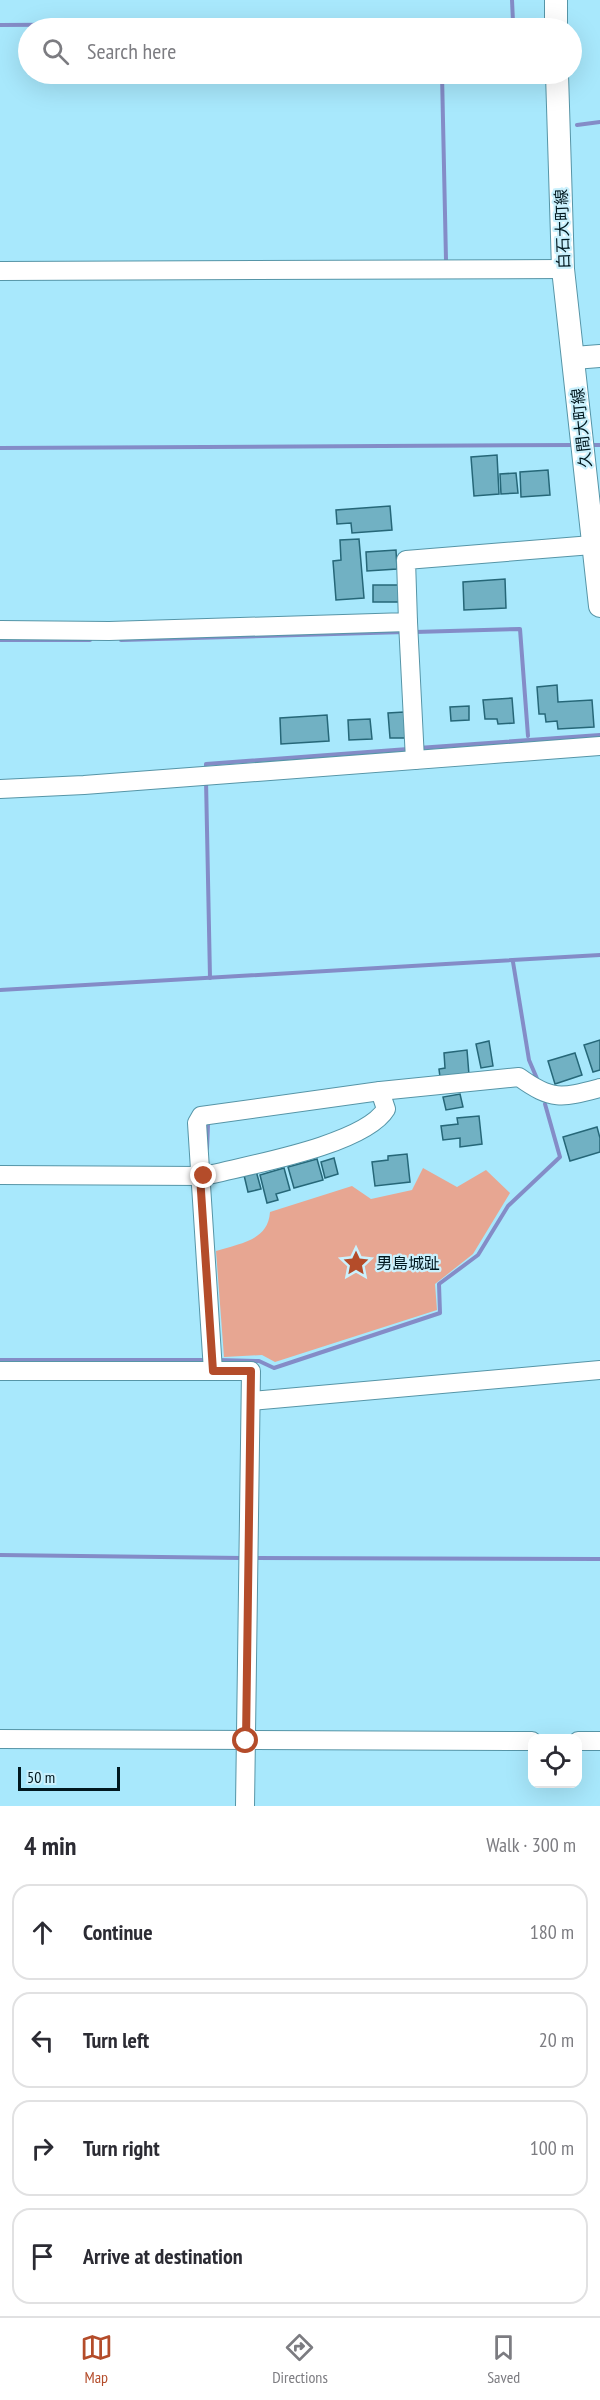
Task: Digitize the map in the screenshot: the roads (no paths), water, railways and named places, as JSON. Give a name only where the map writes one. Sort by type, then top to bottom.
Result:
[{"type":"main road","points":[[556,0],[556,18]]},
{"type":"main road","name":"白石大町線","points":[[557,84],[563,269],[574,358]]},
{"type":"main road","points":[[574,358],[600,356]]},
{"type":"main road","name":"久間大町線","points":[[574,358],[600,606]]},
{"type":"street","points":[[0,272],[563,269]]},
{"type":"street","points":[[415,752],[406,560],[596,557]]},
{"type":"street","points":[[0,630],[409,629]]},
{"type":"street","points":[[0,789],[206,776],[415,752],[600,746]]},
{"type":"street","points":[[213,1371],[206,1176],[197,1123],[201,1116],[380,1091],[519,1077],[539,1091],[567,1096],[600,1088]]},
{"type":"street","points":[[0,1175],[206,1176],[321,1148],[380,1119],[386,1109],[380,1091]]},
{"type":"street","points":[[252,1401],[600,1370]]},
{"type":"street","points":[[0,1371],[251,1371],[245,1806]]},
{"type":"street","points":[[0,1739],[528,1741]]},
{"type":"street","points":[[582,1741],[600,1741]]},
{"type":"waterway","points":[[512,0],[513,18]]},
{"type":"waterway","points":[[0,25],[18,25]]},
{"type":"waterway","points":[[442,84],[446,260]]},
{"type":"waterway","points":[[577,125],[600,122]]},
{"type":"waterway","points":[[0,448],[575,445]]},
{"type":"waterway","points":[[589,445],[600,445]]},
{"type":"waterway","points":[[415,632],[520,629],[528,736]]},
{"type":"waterway","points":[[121,640],[405,632]]},
{"type":"waterway","points":[[0,640],[90,640]]},
{"type":"waterway","points":[[418,748],[600,735]]},
{"type":"waterway","points":[[206,770],[206,764],[408,749]]},
{"type":"waterway","points":[[206,780],[210,978]]},
{"type":"waterway","points":[[0,990],[600,955]]},
{"type":"waterway","points":[[513,962],[529,1060],[538,1081]]},
{"type":"waterway","points":[[218,1360],[259,1361],[274,1368],[440,1313],[439,1284],[478,1255],[508,1206],[560,1157],[545,1104]]},
{"type":"waterway","points":[[207,1149],[208,1125]]},
{"type":"waterway","points":[[0,1360],[207,1360]]},
{"type":"waterway","points":[[0,1555],[242,1558]]},
{"type":"waterway","points":[[253,1558],[600,1559]]},
{"type":"place","name":"男島城趾","points":[[356,1263]]}]
